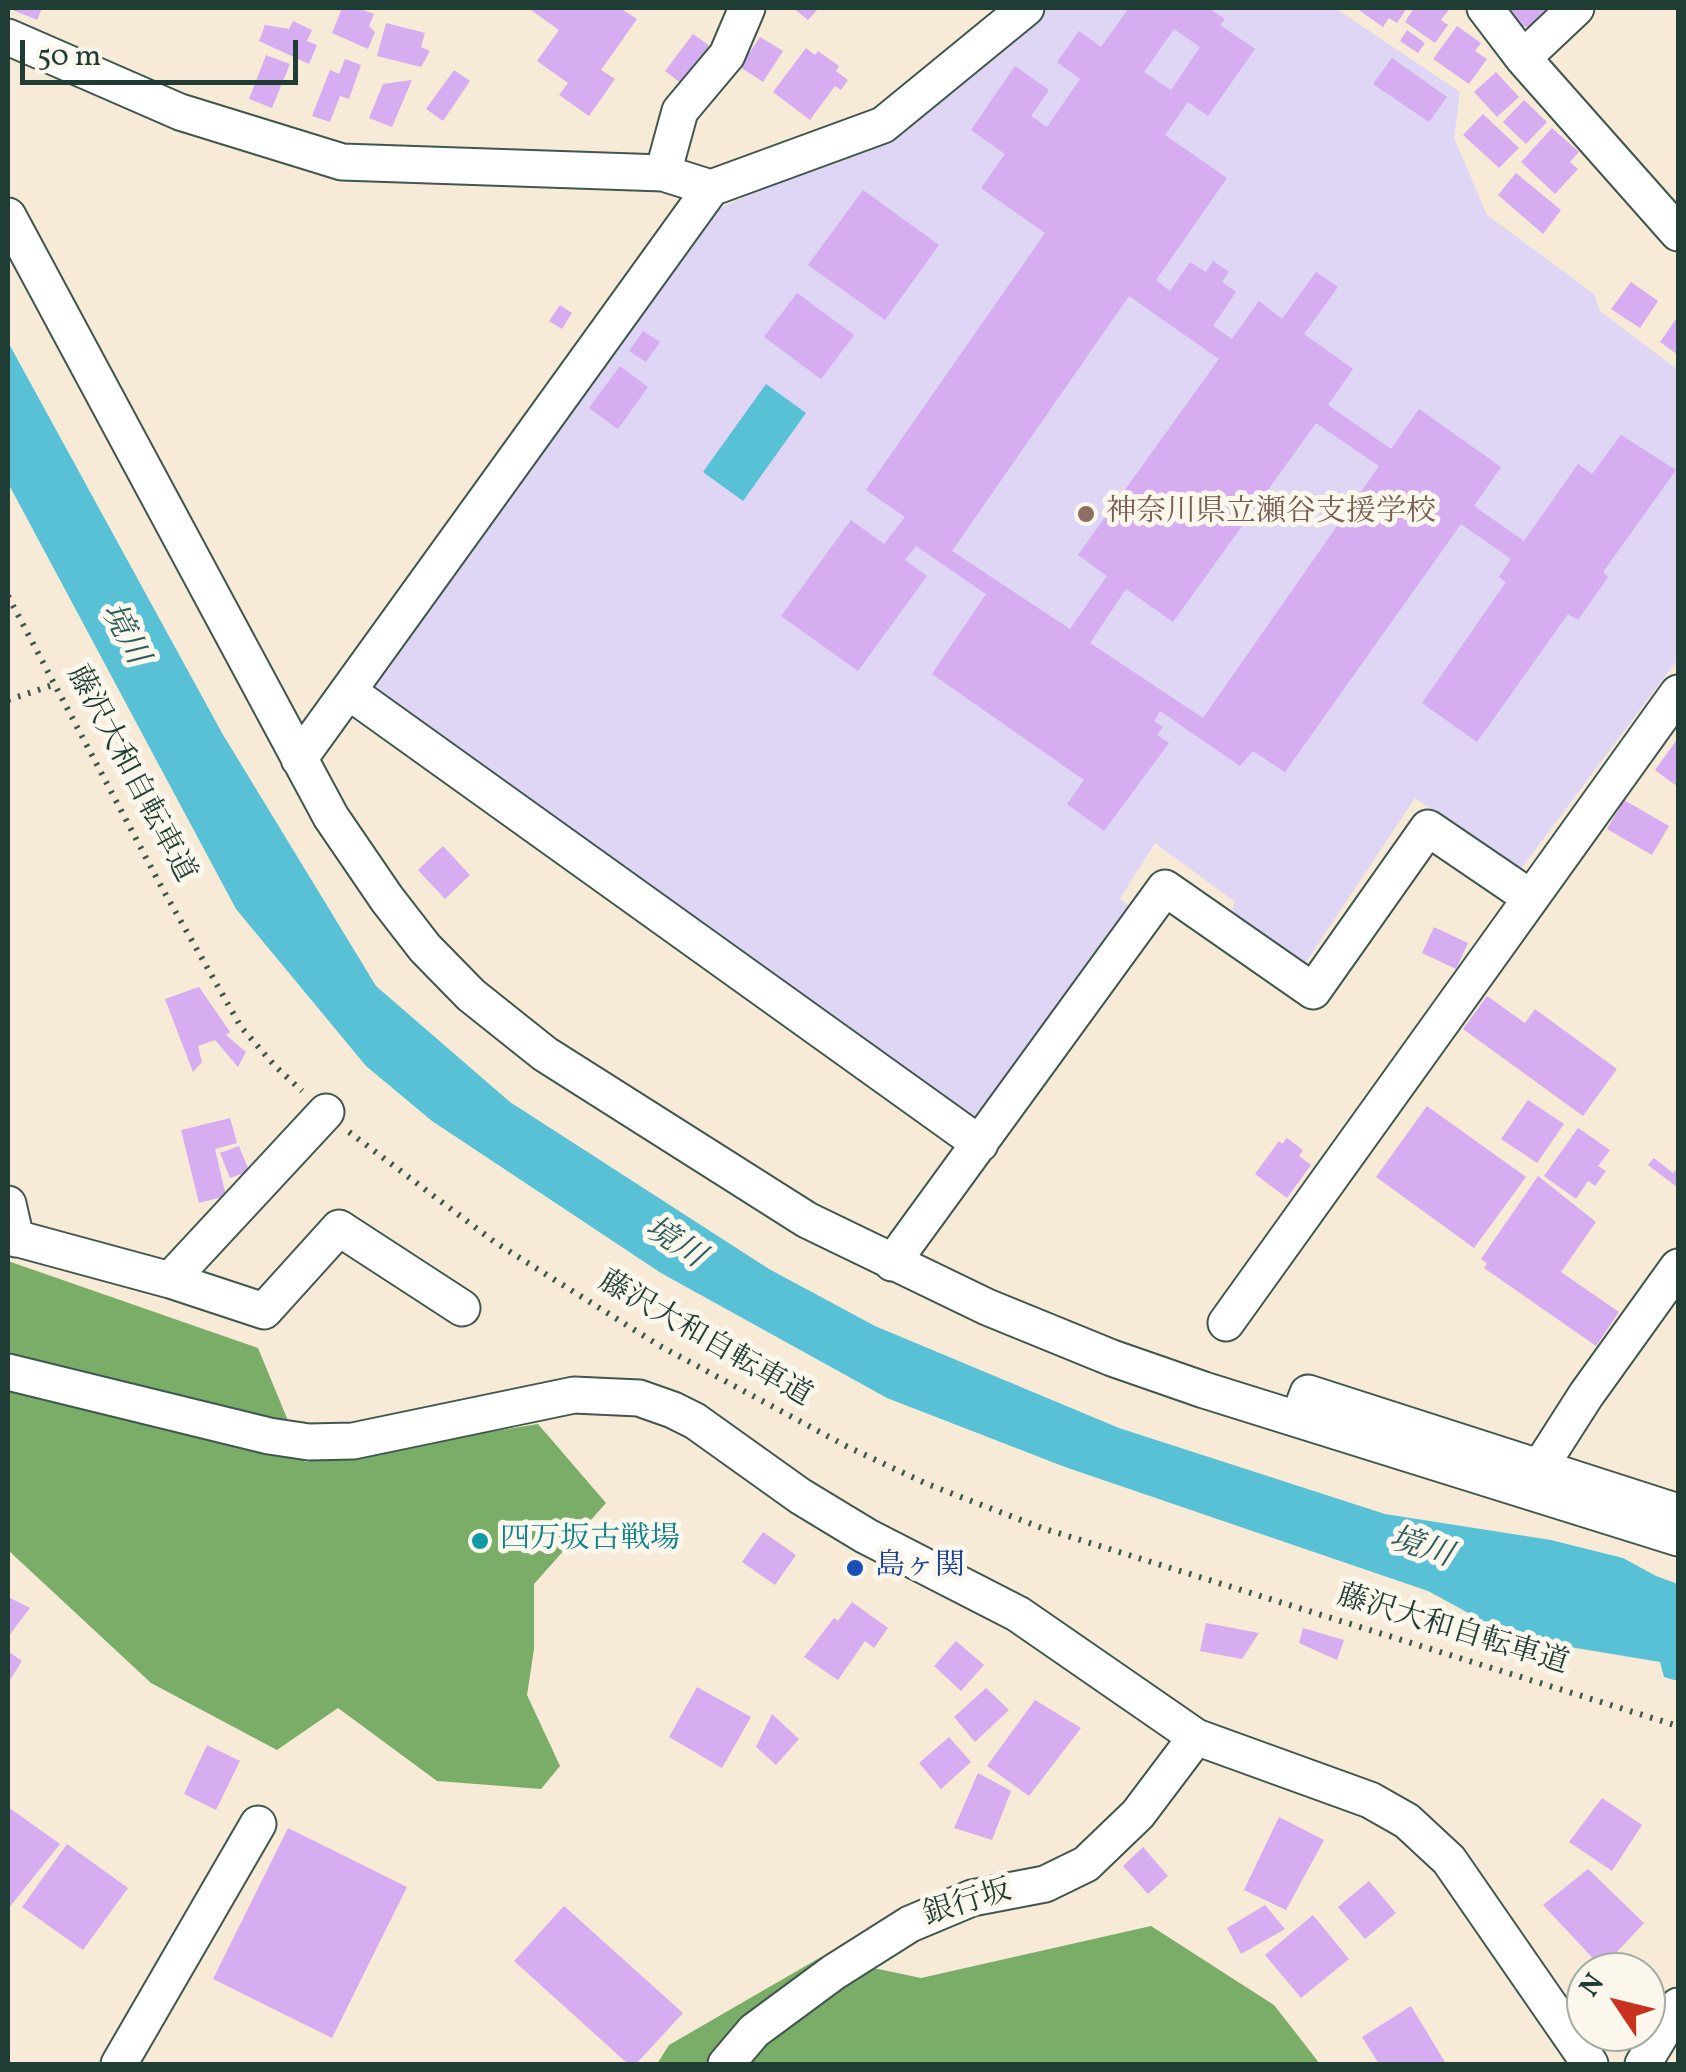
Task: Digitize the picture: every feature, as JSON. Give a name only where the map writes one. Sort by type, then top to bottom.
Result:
[{"type":"street","points":[[663,173],[680,112],[727,56],[747,8]]},
{"type":"street","points":[[299,759],[711,188],[883,125],[1026,8]]},
{"type":"street","points":[[1484,8],[1523,58],[1678,233]]},
{"type":"street","points":[[1523,58],[1576,8]]},
{"type":"street","points":[[8,37],[180,112],[342,162],[663,173],[711,188]]},
{"type":"street","points":[[8,216],[331,817],[386,900],[425,948],[471,995],[545,1054],[806,1220],[892,1263],[1112,1358],[1678,1538]]},
{"type":"street","points":[[348,691],[980,1144]]},
{"type":"street","points":[[1226,1323],[1678,693]]},
{"type":"street","points":[[892,1263],[1166,888],[1313,991],[1428,828],[1531,898]]},
{"type":"street","points":[[170,1280],[326,1112]]},
{"type":"street","points":[[8,1204],[12,1238],[170,1280],[264,1311],[339,1228],[462,1308]]},
{"type":"street","points":[[1540,1467],[1586,1395],[1678,1267]]},
{"type":"street","points":[[8,1372],[269,1436],[309,1442],[353,1441],[574,1395],[639,1398],[695,1421],[800,1496],[866,1536],[1018,1614],[1196,1737],[1370,1800],[1407,1821],[1449,1860],[1590,2064]]},
{"type":"street","points":[[1299,1417],[1308,1394],[1678,1512]]},
{"type":"street","name":"銀行坂","points":[[726,2064],[754,2031],[834,1972],[910,1924],[972,1898],[1045,1884],[1086,1864],[1138,1814],[1196,1737]]},
{"type":"street","points":[[120,2064],[258,1824]]},
{"type":"street","points":[[1643,2064],[1678,2006]]},
{"type":"path","name":"藤沢大和自転車道","points":[[8,596],[162,888],[241,1027],[274,1066],[326,1112],[398,1171],[496,1242],[660,1346],[830,1438],[927,1484],[1042,1528],[1678,1726]]},
{"type":"path","points":[[8,700],[56,684]]},
{"type":"shaded area","name":"神奈川県立瀬谷支援学校","points":[[1045,8],[1335,8],[1460,92],[1454,138],[1487,215],[1594,294],[1600,311],[1678,370],[1678,659],[1520,870],[1415,798],[1305,964],[1231,912],[1235,902],[1155,843],[1120,899],[1135,909],[988,1109],[961,1122],[369,684],[715,210],[892,132]]},
{"type":"green space","points":[[8,1261],[258,1348],[305,1462],[538,1424],[606,1503],[534,1584],[534,1649],[527,1695],[560,1766],[541,1789],[437,1781],[338,1708],[277,1750],[151,1683],[8,1550]]},
{"type":"green space","points":[[1151,1926],[1274,2005],[1320,2064],[657,2064],[669,2045],[821,1957],[921,1978]]},
{"type":"water","name":"境川","points":[[8,342],[222,733],[376,986],[510,1102],[769,1269],[875,1326],[1119,1428],[1385,1514],[1551,1540],[1623,1558],[1678,1584],[1678,1681],[1664,1677],[1660,1662],[1552,1644],[1496,1628],[1428,1591],[1065,1467],[887,1398],[661,1273],[432,1121],[366,1066],[236,909],[8,483]]},
{"type":"water","points":[[766,384],[806,413],[743,501],[703,472]]},
{"type":"building","points":[[8,8],[42,8],[37,20]]},
{"type":"building","points":[[342,8],[374,14],[369,26],[375,32],[368,49],[332,33]]},
{"type":"building","points":[[528,8],[620,8],[637,19],[601,70],[615,79],[589,116],[559,95],[568,83],[537,61],[559,30]]},
{"type":"building","points":[[793,8],[819,8],[808,20]]},
{"type":"building","points":[[1129,8],[1208,8],[1225,19],[1220,25],[1255,49],[1208,116],[1188,102],[1165,135],[1227,178],[1156,280],[1170,291],[1190,262],[1206,272],[1213,261],[1229,272],[1222,282],[1236,292],[1213,326],[1232,339],[1259,301],[1282,319],[1316,272],[1338,287],[1304,334],[1353,369],[1328,405],[1391,449],[1419,409],[1501,467],[1474,506],[1524,541],[1578,464],[1592,474],[1621,435],[1676,470],[1603,572],[1608,577],[1578,620],[1568,614],[1477,742],[1422,703],[1506,582],[1499,577],[1511,559],[1461,524],[1285,772],[1253,751],[1240,766],[1160,711],[1154,721],[1163,727],[1157,735],[1169,743],[1104,831],[1067,804],[1084,780],[932,674],[986,594],[916,546],[905,560],[927,576],[858,671],[781,616],[851,520],[884,544],[905,517],[866,490],[1045,233],[981,188],[1005,154],[971,130],[1015,66],[1049,90],[1031,116],[1047,127],[1080,79],[1057,62],[1079,31],[1101,47]],"holes":[[[1174,29],[1200,47],[1171,90],[1144,72]],[[1129,296],[1219,359],[1078,555],[1107,576],[1070,629],[952,551]],[[1316,423],[1379,466],[1203,718],[1090,643],[1126,589],[1173,622]]]},
{"type":"building","points":[[1356,8],[1407,8],[1397,23],[1389,18],[1383,27]]},
{"type":"building","points":[[1414,8],[1450,8],[1441,20],[1448,25],[1435,43],[1405,22]]},
{"type":"building","points":[[1507,8],[1555,8],[1534,28],[1522,26]]},
{"type":"building","points":[[293,21],[312,30],[307,41],[317,45],[309,64],[259,41],[265,25],[289,29]]},
{"type":"building","points":[[386,23],[425,33],[421,47],[430,51],[421,67],[377,56]]},
{"type":"building","points":[[1457,26],[1481,43],[1475,51],[1487,59],[1469,84],[1433,59]]},
{"type":"building","points":[[1407,30],[1425,43],[1418,53],[1400,41]]},
{"type":"building","points":[[693,34],[714,49],[686,87],[665,71]]},
{"type":"building","points":[[760,37],[783,51],[763,82],[740,67]]},
{"type":"building","points":[[806,48],[815,55],[818,51],[839,66],[836,71],[848,80],[841,90],[835,86],[810,120],[773,92]]},
{"type":"building","points":[[266,55],[290,64],[272,108],[249,99]]},
{"type":"building","points":[[1392,58],[1447,97],[1429,122],[1373,84]]},
{"type":"building","points":[[345,59],[361,65],[349,99],[340,96],[330,122],[312,116],[330,70],[339,74]]},
{"type":"building","points":[[454,70],[470,81],[443,121],[426,109]]},
{"type":"building","points":[[1496,72],[1519,97],[1497,117],[1474,92]]},
{"type":"building","points":[[412,80],[392,127],[369,118],[383,84]]},
{"type":"building","points":[[1524,100],[1547,122],[1526,144],[1503,122]]},
{"type":"building","points":[[1483,114],[1519,148],[1499,168],[1463,135]]},
{"type":"building","points":[[1552,128],[1579,152],[1570,162],[1578,169],[1555,194],[1521,162]]},
{"type":"building","points":[[1516,173],[1561,210],[1543,234],[1498,195]]},
{"type":"building","points":[[863,190],[939,245],[885,320],[808,265]]},
{"type":"building","points":[[1631,282],[1658,301],[1640,328],[1611,309]]},
{"type":"building","points":[[797,293],[854,335],[821,379],[764,337]]},
{"type":"building","points":[[560,305],[572,313],[562,329],[549,321]]},
{"type":"building","points":[[1678,316],[1678,355],[1660,342]]},
{"type":"building","points":[[643,331],[660,342],[646,362],[629,351]]},
{"type":"building","points":[[620,366],[648,387],[618,429],[589,408]]},
{"type":"building","points":[[1678,743],[1678,787],[1655,770]]},
{"type":"building","points":[[1624,800],[1669,826],[1652,855],[1607,829]]},
{"type":"building","points":[[443,846],[470,875],[445,899],[418,870]]},
{"type":"building","points":[[1434,927],[1468,943],[1456,969],[1422,953]]},
{"type":"building","points":[[199,987],[230,1032],[226,1035],[246,1052],[238,1067],[215,1040],[198,1046],[202,1062],[193,1072],[165,999]]},
{"type":"building","points":[[1487,996],[1525,1023],[1535,1009],[1617,1069],[1583,1116],[1463,1029]]},
{"type":"building","points":[[1528,1100],[1564,1124],[1537,1163],[1501,1139]]},
{"type":"building","points":[[1427,1106],[1526,1177],[1474,1248],[1376,1177]]},
{"type":"building","points":[[230,1118],[237,1143],[215,1149],[226,1196],[199,1203],[181,1130]]},
{"type":"building","points":[[1578,1128],[1610,1150],[1598,1166],[1606,1171],[1595,1186],[1588,1181],[1576,1199],[1544,1176]]},
{"type":"building","points":[[1287,1138],[1303,1150],[1299,1156],[1311,1165],[1287,1198],[1255,1174],[1279,1141],[1282,1144]]},
{"type":"building","points":[[239,1146],[249,1171],[230,1178],[220,1153]]},
{"type":"building","points":[[1654,1158],[1678,1173],[1678,1188],[1648,1165]]},
{"type":"building","points":[[1538,1176],[1596,1222],[1561,1272],[1619,1312],[1596,1346],[1484,1268],[1487,1263],[1481,1259]]},
{"type":"building","points":[[763,1532],[796,1555],[775,1585],[742,1562]]},
{"type":"building","points":[[8,1597],[30,1608],[8,1637]]},
{"type":"building","points":[[852,1602],[888,1628],[874,1648],[865,1641],[838,1680],[804,1657],[834,1618],[838,1621]]},
{"type":"building","points":[[1206,1623],[1259,1633],[1242,1659],[1200,1651]]},
{"type":"building","points":[[1303,1628],[1344,1640],[1337,1660],[1299,1643]]},
{"type":"building","points":[[956,1641],[984,1665],[961,1691],[934,1666]]},
{"type":"building","points":[[8,1651],[22,1661],[8,1683]]},
{"type":"building","points":[[697,1687],[751,1717],[722,1768],[669,1737]]},
{"type":"building","points":[[986,1688],[1009,1710],[975,1742],[954,1717]]},
{"type":"building","points":[[1035,1700],[1081,1728],[1029,1796],[987,1766]]},
{"type":"building","points":[[772,1714],[799,1739],[776,1765],[756,1747]]},
{"type":"building","points":[[949,1737],[971,1762],[941,1789],[919,1763]]},
{"type":"building","points":[[207,1745],[240,1761],[216,1810],[184,1794]]},
{"type":"building","points":[[978,1773],[1011,1791],[992,1840],[954,1828]]},
{"type":"building","points":[[1602,1798],[1642,1825],[1612,1871],[1569,1842]]},
{"type":"building","points":[[8,1807],[60,1844],[8,1909]]},
{"type":"building","points":[[1279,1817],[1324,1840],[1286,1910],[1244,1890]]},
{"type":"building","points":[[288,1828],[407,1887],[332,2038],[213,1979]]},
{"type":"building","points":[[67,1844],[128,1888],[83,1950],[22,1907]]},
{"type":"building","points":[[1143,1847],[1168,1876],[1148,1894],[1123,1866]]},
{"type":"building","points":[[1588,1869],[1644,1923],[1617,1952],[1587,1952],[1543,1905]]},
{"type":"building","points":[[1369,1881],[1396,1913],[1365,1939],[1338,1907]]},
{"type":"building","points":[[1265,1905],[1285,1929],[1241,1954],[1227,1928]]},
{"type":"building","points":[[564,1906],[683,2013],[636,2064],[628,2064],[514,1961]]},
{"type":"building","points":[[1313,1915],[1349,1959],[1301,1998],[1265,1955]]},
{"type":"building","points":[[1411,2006],[1445,2062],[1379,2064],[1362,2037]]},
{"type":"place","name":"神奈川県立瀬谷支援学校","points":[[1086,514]]},
{"type":"place","name":"四万坂古戦場","points":[[480,1541]]},
{"type":"place","name":"島ヶ関","points":[[855,1568]]}]
